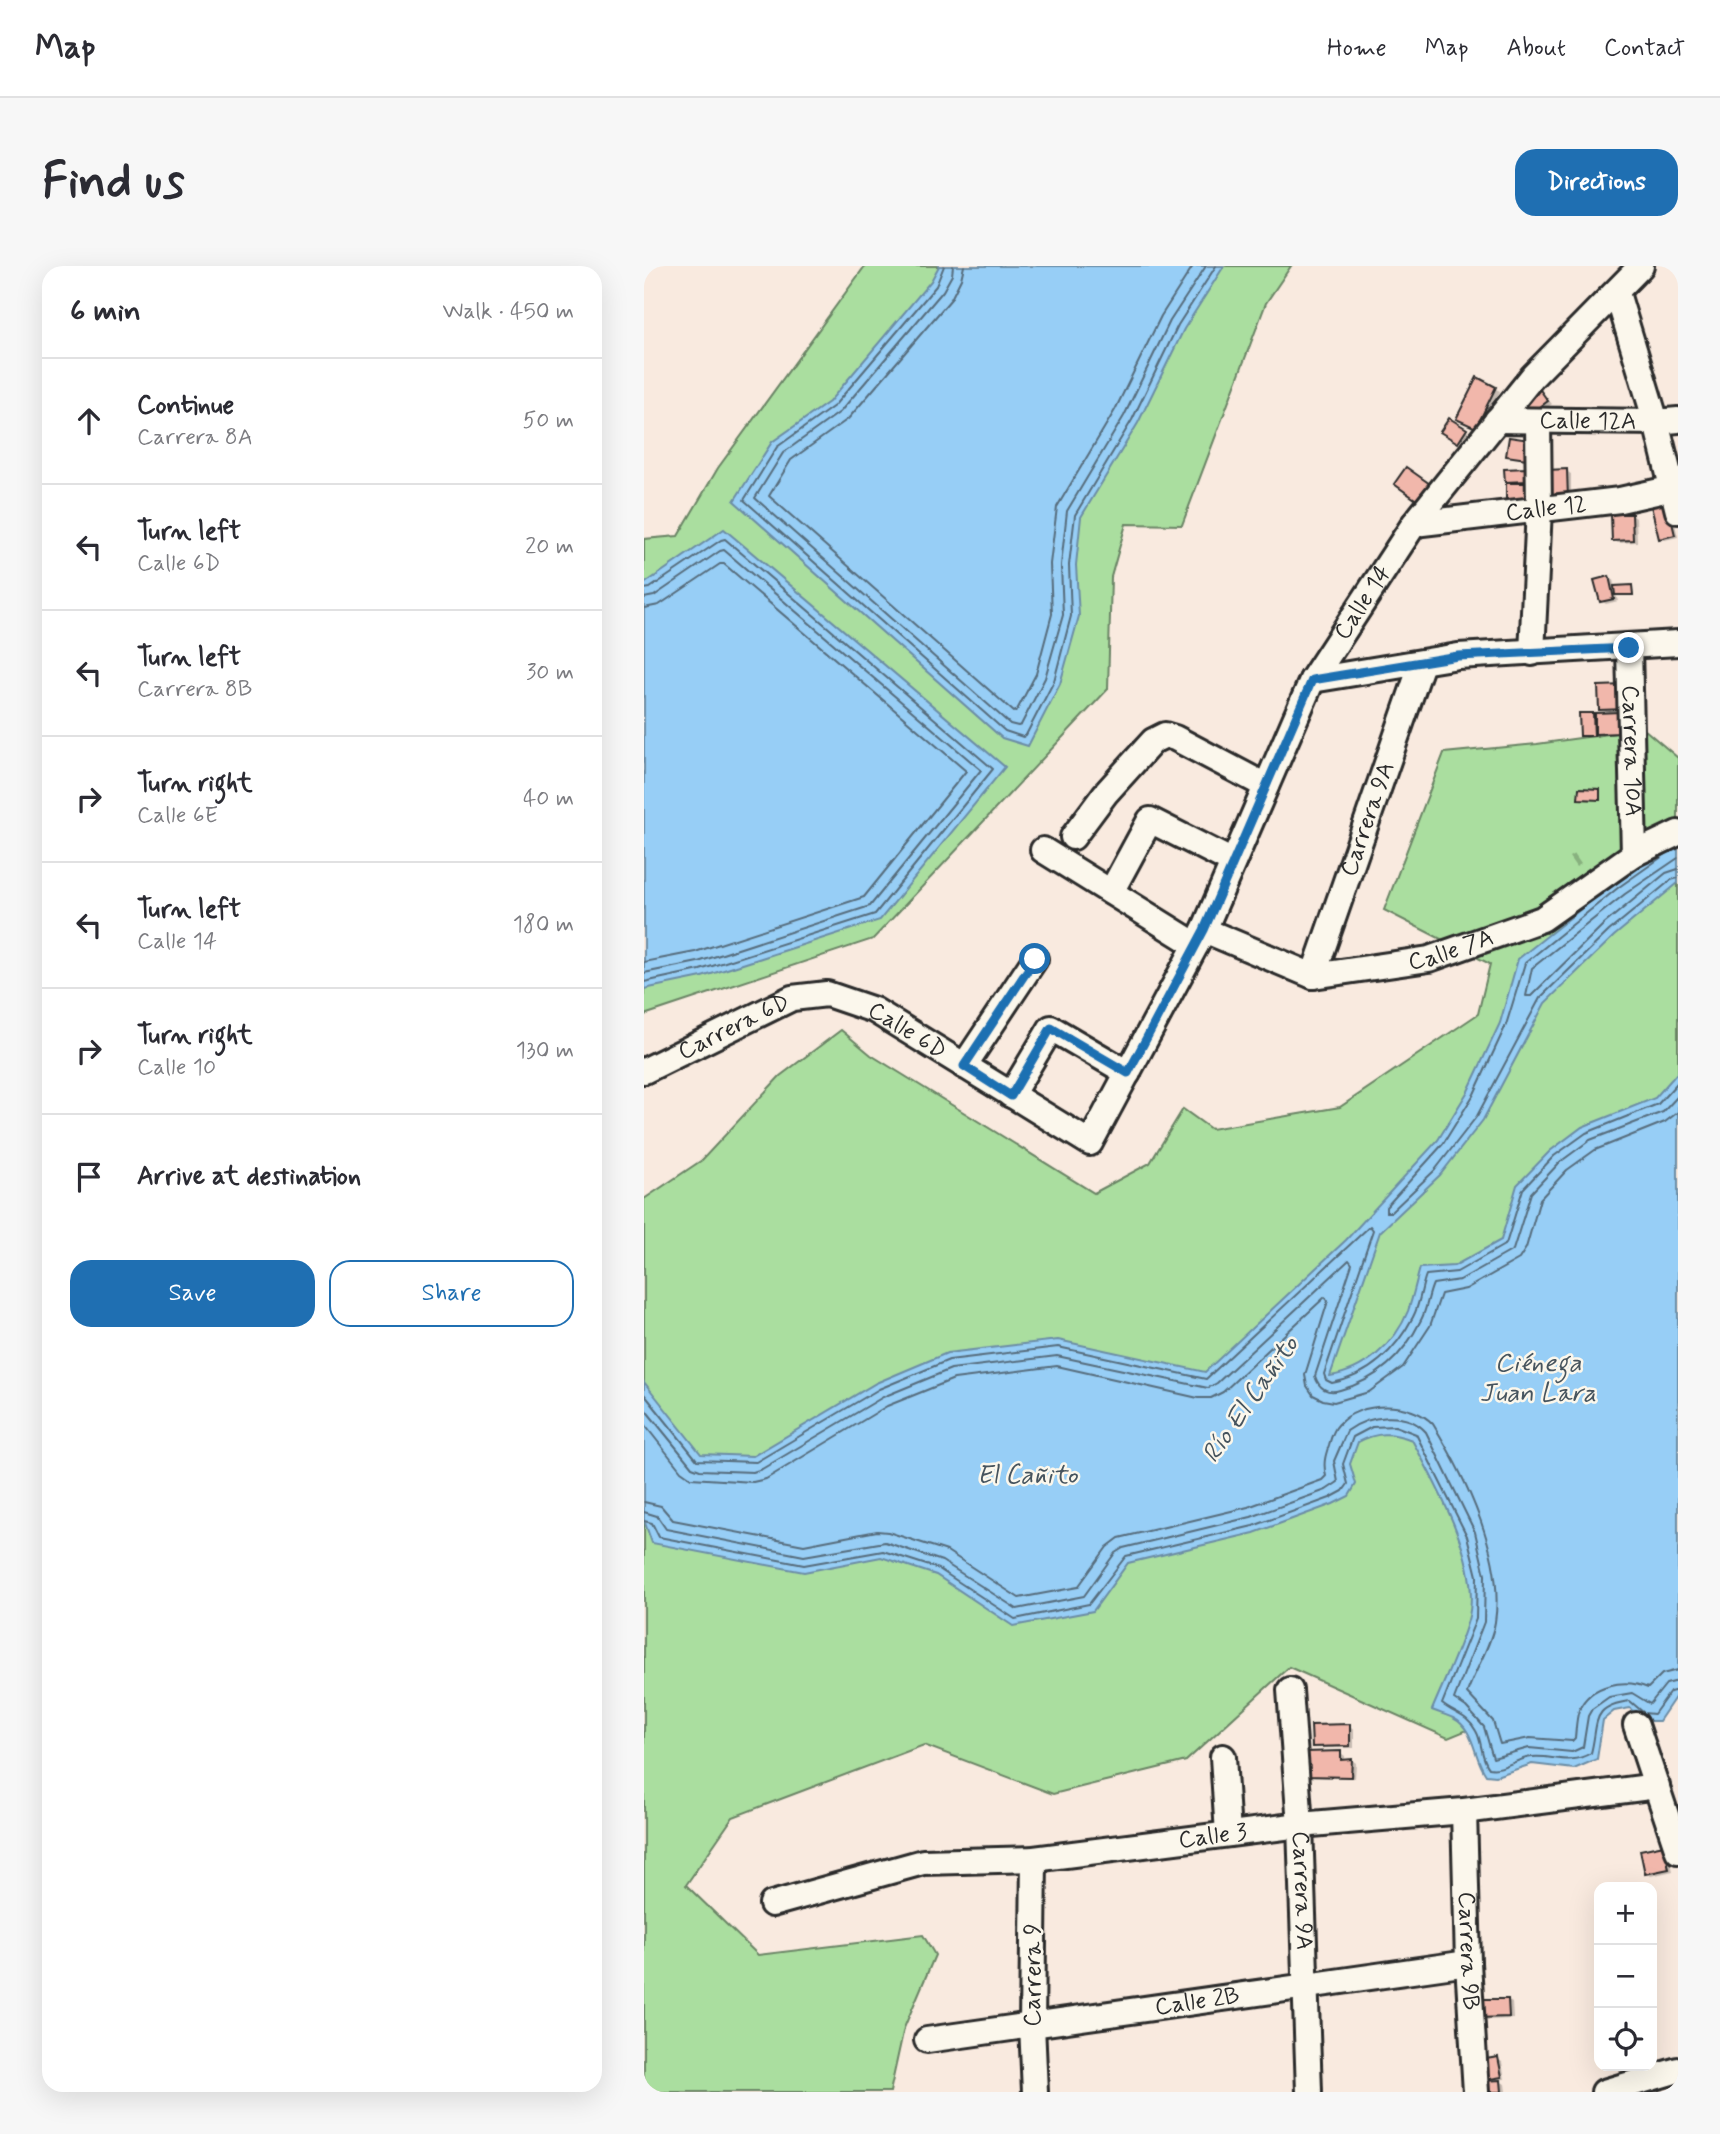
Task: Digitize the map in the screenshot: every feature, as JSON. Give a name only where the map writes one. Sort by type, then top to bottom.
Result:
[{"type":"street","name":"Calle 14","points":[[1090,1143],[1200,938],[1312,680],[1414,524],[1533,376],[1642,266]]},
{"type":"street","points":[[1617,293],[1667,421],[1676,495]]},
{"type":"street","name":"Calle 12A","points":[[1497,420],[1667,421]]},
{"type":"street","points":[[1532,653],[1539,509],[1538,421]]},
{"type":"street","name":"Calle 12","points":[[1414,524],[1676,495]]},
{"type":"street","points":[[1312,680],[1458,656],[1629,648],[1678,643]]},
{"type":"street","name":"Carrera 10A","points":[[1629,648],[1634,854]]},
{"type":"street","name":"Carrera 9A","points":[[1312,976],[1422,663]]},
{"type":"street","points":[[1073,836],[1105,793],[1153,741],[1165,735],[1266,786]]},
{"type":"street","points":[[1111,892],[1150,820],[1233,862]]},
{"type":"street","name":"Calle 7A","points":[[1312,976],[1429,959],[1542,919],[1634,854],[1678,833]]},
{"type":"street","points":[[1043,850],[1111,892],[1200,938],[1312,976]]},
{"type":"street","points":[[964,1066],[1035,959]]},
{"type":"street","name":"Calle 6D","points":[[827,994],[874,1010],[1090,1143]]},
{"type":"street","name":"Carrera 6D","points":[[644,1071],[792,998],[827,994]]},
{"type":"street","points":[[1011,1096],[1051,1028],[1128,1073]]},
{"type":"street","name":"Carrera 9A","points":[[1290,1690],[1300,1825],[1309,2092]]},
{"type":"street","points":[[1636,1725],[1678,1851]]},
{"type":"street","points":[[1223,1757],[1228,1834]]},
{"type":"street","name":"Calle 3","points":[[772,1904],[923,1862],[1034,1858],[1300,1825],[1464,1811],[1657,1786]]},
{"type":"street","name":"Carrera 9B","points":[[1464,1811],[1468,1963],[1476,2092]]},
{"type":"street","name":"Carrera 9","points":[[1034,1858],[1032,2025],[1035,2092]]},
{"type":"street","name":"Calle 2B","points":[[928,2040],[1468,1963]]},
{"type":"street","points":[[1604,2092],[1678,2070]]},
{"type":"green space","points":[[865,266],[1291,266],[1266,303],[1182,525],[1126,524],[1111,577],[1108,689],[873,939],[644,1015],[644,539],[678,536],[718,468]]},
{"type":"green space","points":[[1644,729],[1678,758],[1678,1643],[1448,1738],[1289,1667],[1186,1761],[1053,1794],[924,1745],[733,1817],[686,1885],[758,1955],[923,1935],[935,1955],[904,2028],[890,2092],[644,2092],[644,1199],[702,1160],[780,1076],[841,1030],[871,1055],[1094,1193],[1150,1163],[1183,1109],[1211,1129],[1340,1107],[1478,1014],[1490,964],[1384,910],[1444,753],[1537,744]]},
{"type":"water","points":[[939,266],[1224,266],[1184,329],[1138,423],[1081,517],[1076,565],[1079,616],[1060,684],[1028,746],[1002,738],[734,501],[772,442],[829,402],[931,281]]},
{"type":"water","points":[[724,529],[1005,767],[880,920],[702,977],[644,989],[644,584]]},
{"type":"water","points":[[1678,840],[1678,883],[1614,936],[1545,1003],[1483,1120],[1440,1175],[1380,1232],[1330,1376],[1355,1368],[1387,1345],[1408,1311],[1420,1268],[1454,1266],[1501,1240],[1517,1185],[1550,1151],[1582,1127],[1655,1098],[1678,1072],[1678,1693],[1659,1721],[1640,1721],[1630,1708],[1614,1711],[1603,1720],[1597,1759],[1574,1769],[1532,1764],[1496,1776],[1486,1775],[1466,1729],[1453,1718],[1432,1710],[1468,1620],[1471,1599],[1469,1576],[1445,1503],[1412,1440],[1398,1436],[1378,1435],[1358,1442],[1350,1464],[1356,1484],[1349,1496],[1333,1504],[1254,1533],[1128,1563],[1093,1611],[1013,1626],[936,1575],[881,1557],[804,1572],[652,1543],[644,1520],[644,1382],[701,1454],[753,1456],[876,1383],[947,1353],[1058,1340],[1205,1372],[1346,1240],[1438,1140],[1468,1091],[1500,1023],[1518,959],[1655,852]]},
{"type":"building","points":[[1477,377],[1496,387],[1476,428],[1456,419]]},
{"type":"building","points":[[1536,384],[1548,401],[1530,414],[1518,398]]},
{"type":"building","points":[[1449,418],[1467,429],[1458,443],[1440,432]]},
{"type":"building","points":[[1509,437],[1530,440],[1527,459],[1506,456]]},
{"type":"building","points":[[1406,467],[1430,484],[1418,501],[1394,484]]},
{"type":"building","points":[[1527,468],[1527,481],[1505,482],[1504,469]]},
{"type":"building","points":[[1567,469],[1568,499],[1548,499],[1547,470]]},
{"type":"building","points":[[1506,483],[1528,483],[1529,506],[1506,507]]},
{"type":"building","points":[[1667,502],[1675,535],[1659,539],[1651,506]]},
{"type":"building","points":[[1611,514],[1632,514],[1633,540],[1612,541]]},
{"type":"building","points":[[1609,576],[1614,599],[1600,602],[1594,580]]},
{"type":"building","points":[[1632,585],[1633,595],[1615,595],[1614,586]]},
{"type":"building","points":[[1625,685],[1626,709],[1599,710],[1598,686]]},
{"type":"building","points":[[1620,712],[1621,733],[1595,734],[1595,713]]},
{"type":"building","points":[[1579,713],[1593,713],[1594,736],[1580,736]]},
{"type":"building","points":[[1579,788],[1600,789],[1600,800],[1578,799]]},
{"type":"building","points":[[1350,1724],[1350,1746],[1312,1747],[1311,1725]]},
{"type":"building","points":[[1341,1751],[1341,1760],[1352,1759],[1351,1777],[1305,1776],[1305,1752]]},
{"type":"building","points":[[1664,1845],[1669,1869],[1645,1874],[1640,1850]]},
{"type":"building","points":[[1475,1999],[1508,1999],[1509,2017],[1476,2018]]},
{"type":"building","points":[[1498,2057],[1502,2077],[1484,2080],[1480,2060]]},
{"type":"building","points":[[1501,2080],[1502,2092],[1484,2092],[1483,2081]]},
{"type":"route","points":[[1035,959],[964,1066],[1011,1096],[1051,1028],[1128,1073],[1204,930],[1312,680],[1458,656],[1629,648]]},
{"type":"water label","name":"Ciénega Juan Lara","points":[[1538,1379]]},
{"type":"water label","name":"Río El Cañito","points":[[1251,1400]]},
{"type":"water label","name":"El Cañito","points":[[1027,1476]]}]
